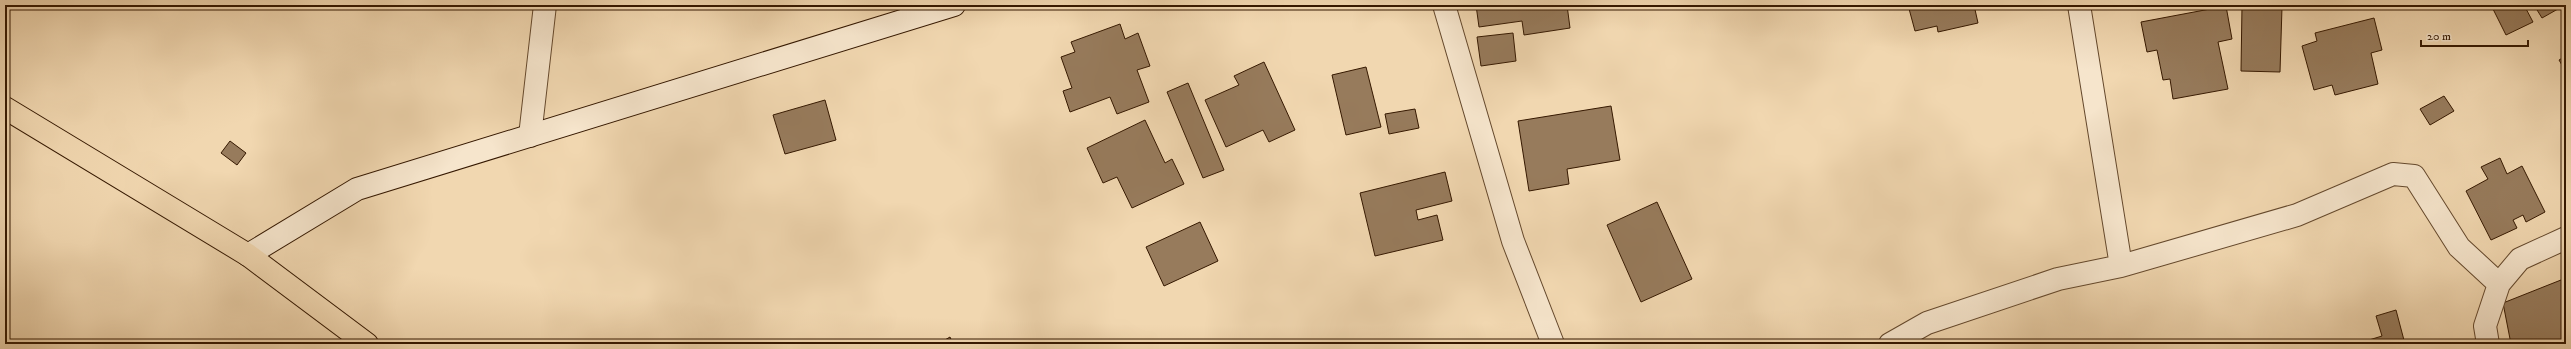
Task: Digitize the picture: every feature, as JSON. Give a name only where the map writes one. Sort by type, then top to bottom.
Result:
[{"type":"highway","points":[[5,108],[248,255],[367,344]]},
{"type":"street","points":[[530,136],[545,5]]},
{"type":"street","points":[[248,255],[357,189],[954,5]]},
{"type":"street","points":[[1444,5],[1513,241],[1553,344]]},
{"type":"street","points":[[2079,5],[2121,266]]},
{"type":"street","points":[[1890,344],[1927,323],[2000,298],[2058,279],[2121,266],[2297,215],[2394,174],[2414,176],[2459,247],[2499,284]]},
{"type":"street","points":[[2488,344],[2485,326],[2499,284],[2520,259],[2566,238]]},
{"type":"building","points":[[1476,5],[1567,5],[1570,28],[1524,35],[1522,21],[1479,27]]},
{"type":"building","points":[[1908,5],[1974,5],[1978,23],[1938,32],[1937,26],[1915,31]]},
{"type":"building","points":[[2491,5],[2524,5],[2533,22],[2506,35]]},
{"type":"building","points":[[2534,5],[2565,5],[2542,18]]},
{"type":"building","points":[[2226,6],[2232,39],[2218,42],[2228,89],[2173,99],[2170,79],[2163,80],[2157,50],[2147,52],[2141,22]]},
{"type":"building","points":[[2242,6],[2282,7],[2280,72],[2241,71]]},
{"type":"building","points":[[2374,18],[2382,50],[2371,53],[2378,84],[2335,95],[2332,85],[2314,90],[2302,46],[2317,41],[2315,33]]},
{"type":"building","points":[[1120,24],[1125,39],[1138,33],[1150,66],[1137,70],[1149,102],[1117,114],[1110,97],[1070,112],[1063,91],[1072,88],[1061,57],[1075,52],[1071,42]]},
{"type":"building","points":[[1513,33],[1516,61],[1481,66],[1477,37]]},
{"type":"building","points":[[2566,56],[2566,72],[2559,60]]},
{"type":"building","points":[[1264,62],[1295,130],[1269,142],[1263,130],[1226,147],[1205,100],[1239,85],[1234,76]]},
{"type":"building","points":[[1366,67],[1381,127],[1346,135],[1332,75]]},
{"type":"building","points":[[1188,83],[1224,170],[1203,178],[1167,92]]},
{"type":"building","points":[[2444,96],[2454,111],[2430,125],[2420,109]]},
{"type":"building","points":[[825,100],[836,140],[785,154],[773,115]]},
{"type":"building","points":[[1611,106],[1620,160],[1567,169],[1569,184],[1529,191],[1518,121]]},
{"type":"building","points":[[1415,109],[1419,128],[1389,134],[1385,114]]},
{"type":"building","points":[[1145,120],[1165,163],[1172,159],[1184,184],[1132,208],[1117,177],[1103,183],[1087,148]]},
{"type":"building","points":[[230,141],[246,153],[237,165],[221,153]]},
{"type":"building","points":[[2500,158],[2507,174],[2522,166],[2545,212],[2526,222],[2523,215],[2513,220],[2517,228],[2491,240],[2466,191],[2488,179],[2481,167]]},
{"type":"building","points":[[1445,172],[1452,201],[1416,210],[1418,220],[1437,215],[1443,240],[1375,256],[1360,193]]},
{"type":"building","points":[[1657,202],[1692,279],[1641,302],[1607,225]]},
{"type":"building","points":[[1200,222],[1218,261],[1164,286],[1146,247]]},
{"type":"building","points":[[2566,278],[2566,344],[2511,344],[2503,303]]},
{"type":"building","points":[[2396,310],[2405,344],[2356,344],[2382,336],[2376,316]]},
{"type":"building","points":[[950,337],[953,344],[938,344]]}]
